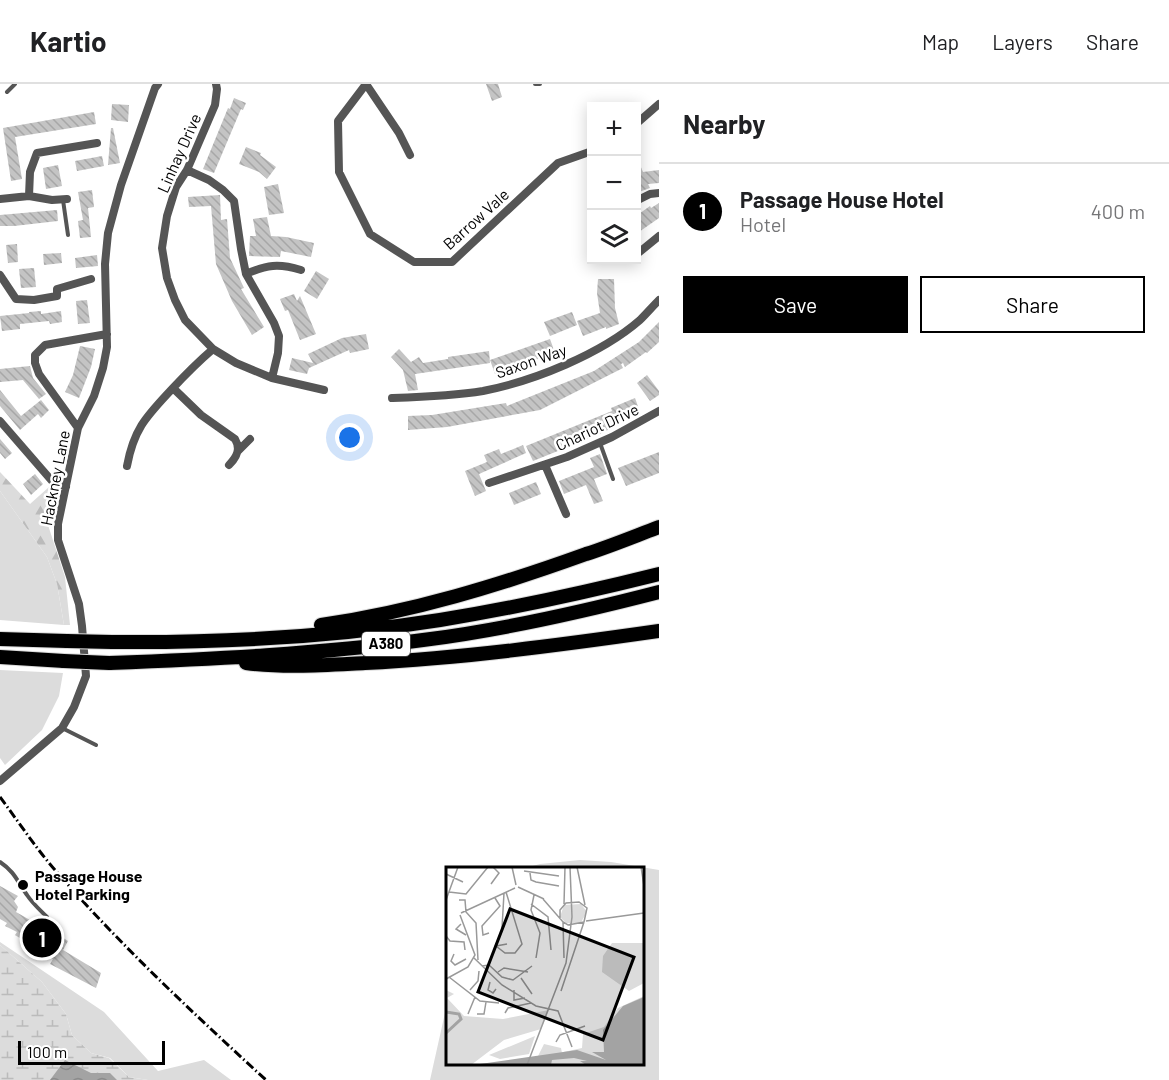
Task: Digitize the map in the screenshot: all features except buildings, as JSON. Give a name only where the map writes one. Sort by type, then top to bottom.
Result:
[{"type":"highway","name":"A380","points":[[258,639],[314,626],[401,611],[454,597],[536,572],[659,527]]},
{"type":"highway","name":"A380","points":[[0,639],[112,642],[258,639],[316,634],[438,620],[498,610],[659,574]]},
{"type":"highway","name":"A380","points":[[0,657],[109,663],[214,659],[338,650],[484,630],[659,592]]},
{"type":"highway","name":"A380","points":[[214,659],[267,665],[400,661],[517,650],[659,631]]},
{"type":"street","name":"Hackney Lane","points":[[1,780],[62,728],[74,707],[86,676],[79,604],[58,540],[58,524],[78,428],[94,396],[104,368],[107,348],[105,264],[108,233],[120,185],[158,84]]},
{"type":"street","name":"Linhay Drive","points":[[216,84],[215,105],[187,170],[176,188],[167,216],[162,248],[167,278],[174,300],[185,320],[213,349],[237,363],[272,378],[324,390]]},
{"type":"street","name":"Barrow Vale","points":[[410,155],[399,132],[366,84],[338,121],[339,172],[370,234],[414,262],[452,262],[558,163],[587,152]]},
{"type":"street","points":[[641,120],[659,104]]},
{"type":"street","points":[[30,196],[30,172],[37,153],[96,143]]},
{"type":"street","points":[[187,170],[209,180],[234,201],[246,274],[279,336],[278,353],[272,378]]},
{"type":"street","points":[[641,199],[659,193]]},
{"type":"street","points":[[0,199],[30,196],[65,200]]},
{"type":"street","points":[[641,251],[659,236]]},
{"type":"street","points":[[246,274],[264,267],[279,265],[301,270]]},
{"type":"street","points":[[0,275],[16,299],[34,300],[57,296],[57,289],[91,279]]},
{"type":"street","name":"Saxon Way","points":[[392,398],[442,396],[484,390],[538,375],[578,359],[620,335],[659,300]]},
{"type":"street","points":[[78,428],[39,374],[35,355],[45,345],[107,334]]},
{"type":"street","points":[[127,466],[140,427],[151,411],[213,349]]},
{"type":"street","points":[[173,388],[201,415],[235,439],[238,451]]},
{"type":"street","name":"Chariot Drive","points":[[489,483],[545,465],[600,442],[659,411]]},
{"type":"street","points":[[0,422],[52,481],[66,487]]},
{"type":"street","points":[[229,465],[250,439]]},
{"type":"street","name":"Chariot Drive","points":[[545,465],[566,514]]},
{"type":"lane","points":[[7,92],[15,84]]},
{"type":"lane","points":[[65,200],[68,235]]},
{"type":"lane","points":[[600,442],[613,479]]},
{"type":"lane","points":[[62,728],[96,745]]},
{"type":"lane","points":[[0,862],[11,869],[26,894],[47,917]]},
{"type":"green space","points":[[0,472],[30,504],[49,487],[59,496],[48,525],[65,577],[70,625],[64,625],[57,584],[47,557],[0,491]]},
{"type":"green space","points":[[0,491],[47,557],[57,584],[64,625],[0,620]]},
{"type":"green space","points":[[0,670],[63,673],[59,696],[42,730],[5,765],[0,758]]},
{"type":"green space","points":[[580,860],[641,867],[529,867]]},
{"type":"green space","points":[[644,868],[659,870],[659,1080],[430,1080],[446,1008],[446,1065],[644,1065]]},
{"type":"green space","points":[[0,942],[104,1012],[158,1071],[204,1060],[231,1080],[148,1080],[129,1077],[110,1058],[91,1053],[72,1035],[66,1014],[42,982],[0,945]]},
{"type":"green space","points":[[0,945],[42,982],[66,1014],[72,1035],[91,1053],[109,1058],[129,1077],[148,1080],[0,1080]]},
{"type":"water","points":[[65,1060],[91,1073],[110,1073],[117,1080],[50,1080]]},
{"type":"railway","points":[[0,797],[48,861],[105,925],[184,1004],[266,1080]]},
{"type":"place","name":"Passage House Hotel Parking","points":[[23,885]]},
{"type":"place","name":"Passage House Hotel","points":[[42,938]]}]
